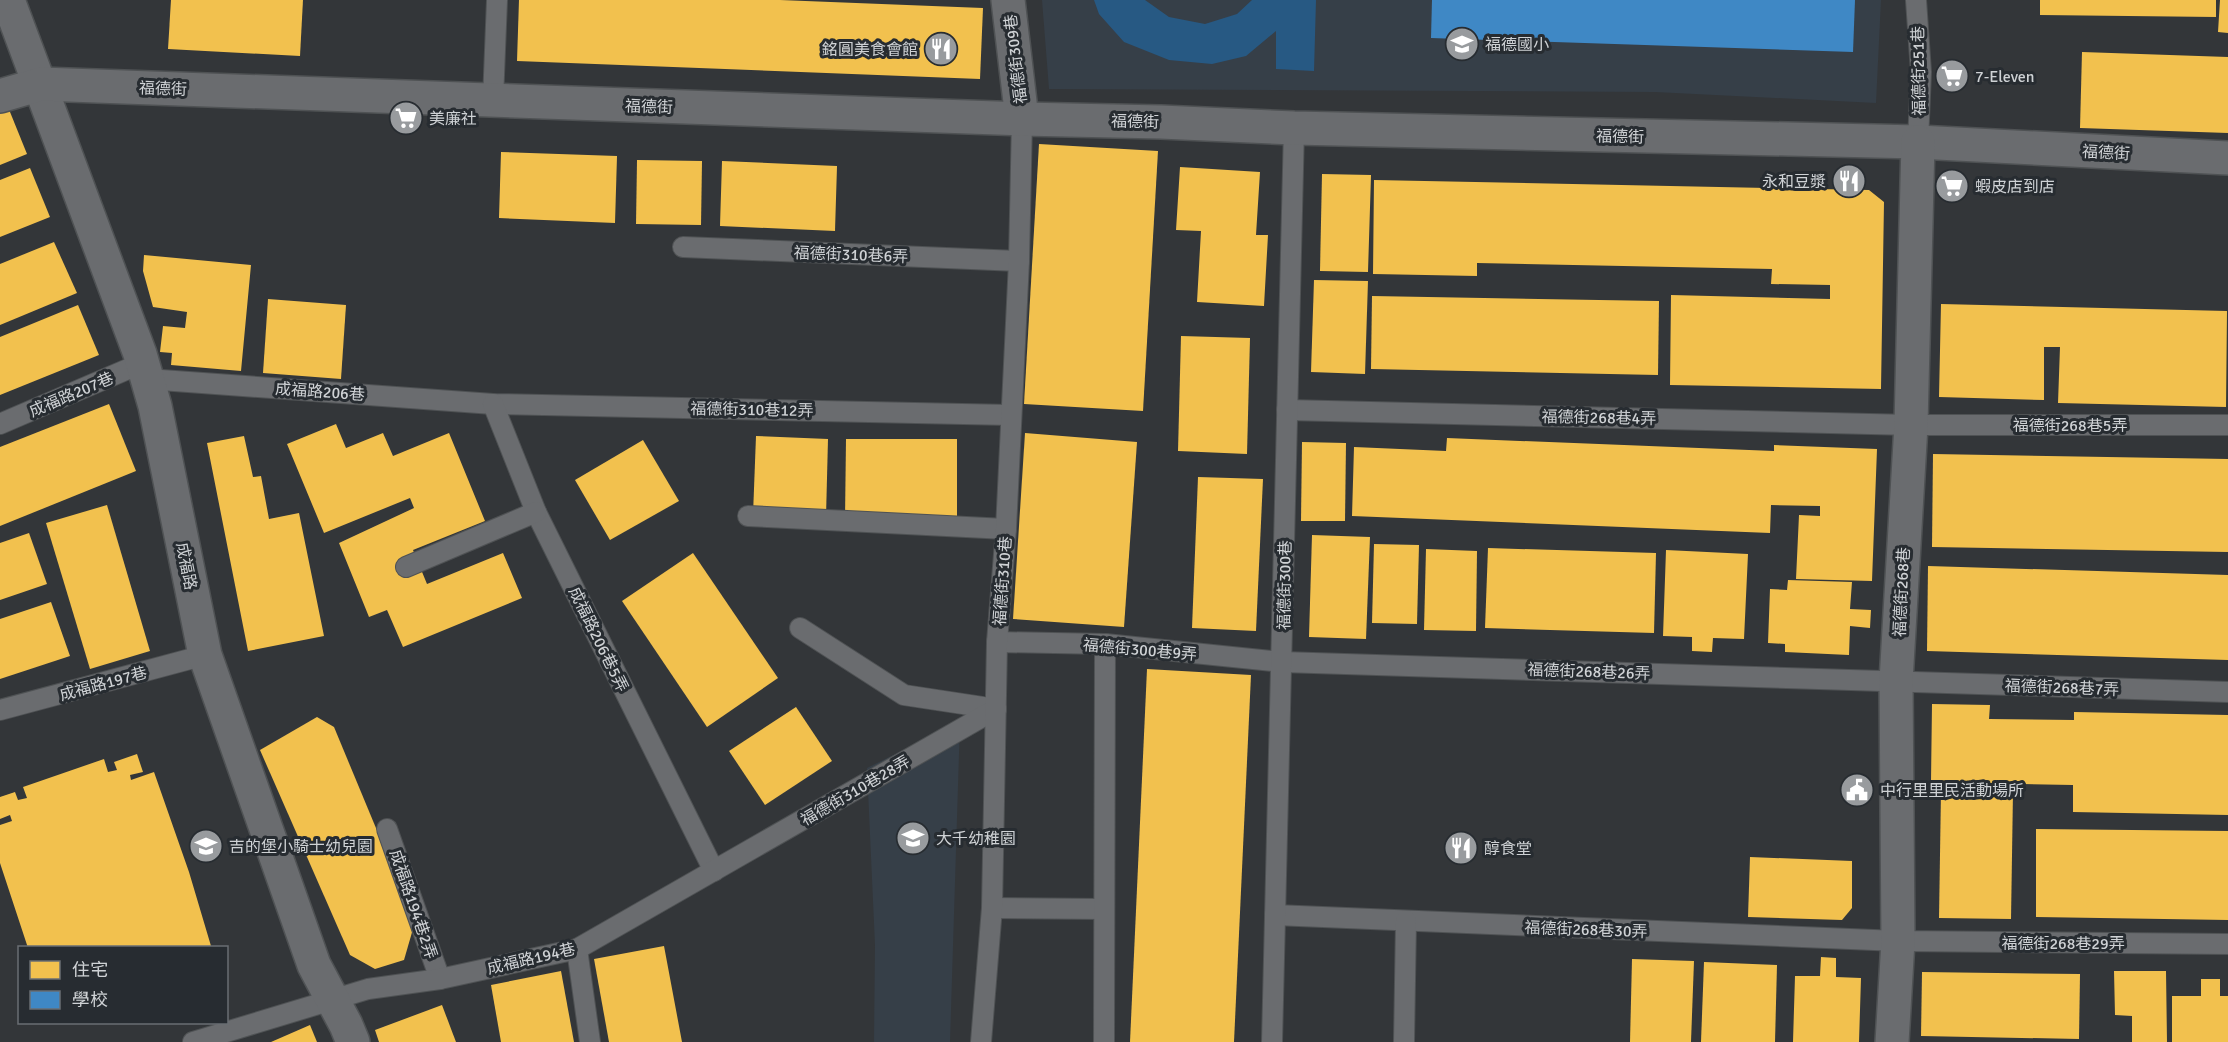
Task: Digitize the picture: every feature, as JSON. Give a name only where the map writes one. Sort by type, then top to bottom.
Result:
[{"type":"street","name":"成福路","points":[[8,0],[140,354],[155,406],[205,655],[314,965],[353,1042]]},
{"type":"street","name":"福德街309巷","points":[[1008,0],[1022,119]]},
{"type":"street","name":"福德街","points":[[0,96],[41,84],[1294,128],[1918,142],[2228,158]]},
{"type":"street","name":"福德街268巷","points":[[1892,1042],[1898,941],[1896,681],[1911,425],[1918,142]]},
{"type":"lane","points":[[493,100],[497,0]]},
{"type":"lane","name":"福德街251巷","points":[[1916,0],[1922,72],[1918,142]]},
{"type":"lane","name":"福德街310巷","points":[[981,1042],[992,908],[997,642],[1006,529],[1022,119]]},
{"type":"lane","name":"福德街300巷","points":[[1272,1042],[1294,128]]},
{"type":"lane","name":"福德街310巷6弄","points":[[683,247],[1018,261]]},
{"type":"lane","name":"成福路206巷","points":[[144,371],[493,404]]},
{"type":"lane","name":"成福路207巷","points":[[0,424],[144,371]]},
{"type":"lane","name":"福德街310巷12弄","points":[[493,404],[1010,415]]},
{"type":"lane","name":"成福路206巷5弄","points":[[493,404],[536,512],[714,871]]},
{"type":"lane","name":"福德街268巷4弄","points":[[1287,410],[1911,425]]},
{"type":"lane","name":"福德街268巷5弄","points":[[1911,425],[2228,425]]},
{"type":"lane","points":[[406,567],[536,512]]},
{"type":"lane","points":[[748,516],[1006,529]]},
{"type":"lane","points":[[800,628],[904,695],[996,709]]},
{"type":"lane","name":"福德街300巷9弄","points":[[997,642],[1105,644],[1282,662]]},
{"type":"lane","points":[[1104,1042],[1105,644]]},
{"type":"lane","name":"成福路197巷","points":[[0,710],[205,655]]},
{"type":"lane","name":"福德街268巷26弄","points":[[1282,662],[1896,681]]},
{"type":"lane","name":"福德街268巷7弄","points":[[1896,681],[2228,692]]},
{"type":"lane","name":"福德街310巷28弄","points":[[714,871],[996,709]]},
{"type":"lane","name":"成福路194巷2弄","points":[[387,829],[440,979]]},
{"type":"lane","name":"成福路194巷","points":[[193,1042],[368,989],[440,979],[577,950],[714,871]]},
{"type":"lane","points":[[992,908],[1104,909]]},
{"type":"lane","name":"福德街268巷30弄","points":[[1275,915],[1898,941]]},
{"type":"lane","points":[[1404,1042],[1406,921]]},
{"type":"lane","name":"福德街268巷29弄","points":[[1898,941],[2228,944]]},
{"type":"lane","points":[[577,950],[590,1042]]},
{"type":"shaded area","name":"福德國小","points":[[1042,0],[1881,0],[1876,103],[1655,92],[1049,89]]},
{"type":"shaded area","points":[[1094,0],[1145,0],[1169,17],[1205,24],[1237,14],[1252,0],[1316,0],[1314,71],[1276,69],[1276,31],[1246,56],[1212,64],[1169,60],[1124,42],[1099,14]]},
{"type":"shaded area","name":"大千幼稚園","points":[[960,722],[950,1042],[874,1042],[875,945],[867,768]]},
{"type":"building: 住宅","points":[[171,0],[303,0],[300,56],[168,49]]},
{"type":"building: 住宅","points":[[519,0],[780,0],[983,8],[980,79],[517,61]]},
{"type":"building: 住宅","points":[[2040,0],[2216,0],[2216,17],[2040,15]]},
{"type":"building: 住宅","points":[[2220,0],[2228,0],[2228,33],[2218,32]]},
{"type":"building: 住宅","points":[[2082,52],[2228,57],[2228,133],[2080,128]]},
{"type":"building: 住宅","points":[[8,107],[27,154],[0,165],[0,110]]},
{"type":"building: 住宅","points":[[1039,144],[1158,151],[1143,411],[1024,404]]},
{"type":"building: 住宅","points":[[501,152],[617,156],[615,223],[499,218]]},
{"type":"building: 住宅","points":[[637,160],[702,161],[701,225],[636,224]]},
{"type":"building: 住宅","points":[[722,161],[837,166],[835,231],[720,226]]},
{"type":"building: 住宅","points":[[1180,167],[1260,172],[1256,235],[1268,235],[1264,306],[1197,302],[1201,231],[1176,230]]},
{"type":"building: 住宅","points":[[30,168],[50,217],[0,237],[0,180]]},
{"type":"building: 住宅","points":[[1322,174],[1371,175],[1368,272],[1320,271]]},
{"type":"building: 住宅","points":[[1374,180],[1869,190],[1884,202],[1881,389],[1670,385],[1671,295],[1830,299],[1830,285],[1771,284],[1772,269],[1477,263],[1477,276],[1373,274]]},
{"type":"building: 住宅","points":[[54,242],[77,293],[0,325],[0,264]]},
{"type":"building: 住宅","points":[[144,255],[251,265],[241,371],[171,365],[172,353],[160,352],[163,326],[185,328],[187,312],[153,307],[143,271]]},
{"type":"building: 住宅","points":[[1314,280],[1368,281],[1365,374],[1311,372]]},
{"type":"building: 住宅","points":[[1372,296],[1659,301],[1658,375],[1371,369]]},
{"type":"building: 住宅","points":[[268,299],[346,305],[341,379],[263,373]]},
{"type":"building: 住宅","points":[[1941,304],[2227,311],[2226,407],[2058,403],[2060,347],[2044,347],[2044,400],[1939,397]]},
{"type":"building: 住宅","points":[[78,305],[99,355],[0,395],[0,337]]},
{"type":"building: 住宅","points":[[1181,336],[1250,338],[1247,454],[1178,451]]},
{"type":"building: 住宅","points":[[109,404],[136,471],[0,526],[0,447]]},
{"type":"building: 住宅","points":[[336,424],[346,448],[383,433],[393,456],[449,433],[485,521],[413,550],[427,584],[503,553],[522,598],[403,647],[387,610],[369,617],[339,543],[414,508],[410,498],[324,533],[287,444]]},
{"type":"building: 住宅","points":[[1025,433],[1137,442],[1124,627],[1013,619]]},
{"type":"building: 住宅","points":[[244,436],[253,477],[261,476],[269,519],[299,513],[324,636],[248,651],[207,443]]},
{"type":"building: 住宅","points":[[756,436],[828,439],[826,517],[753,515]]},
{"type":"building: 住宅","points":[[1447,438],[1774,451],[1774,445],[1877,449],[1872,581],[1796,579],[1799,515],[1820,516],[1820,506],[1771,505],[1770,533],[1352,516],[1354,447],[1446,451]]},
{"type":"building: 住宅","points":[[846,439],[957,439],[957,519],[845,519]]},
{"type":"building: 住宅","points":[[643,440],[679,501],[610,540],[575,480]]},
{"type":"building: 住宅","points":[[1302,442],[1346,443],[1345,521],[1301,521]]},
{"type":"building: 住宅","points":[[1933,454],[2228,459],[2228,552],[1932,547]]},
{"type":"building: 住宅","points":[[1198,477],[1263,479],[1256,631],[1192,628]]},
{"type":"building: 住宅","points":[[107,505],[150,651],[90,669],[46,523]]},
{"type":"building: 住宅","points":[[29,533],[47,584],[0,600],[0,543]]},
{"type":"building: 住宅","points":[[1312,535],[1370,537],[1366,639],[1309,637]]},
{"type":"building: 住宅","points":[[1374,544],[1419,545],[1417,624],[1372,623]]},
{"type":"building: 住宅","points":[[1488,548],[1656,553],[1654,633],[1485,628]]},
{"type":"building: 住宅","points":[[1426,549],[1477,551],[1476,631],[1424,630]]},
{"type":"building: 住宅","points":[[1666,550],[1748,554],[1744,639],[1713,638],[1712,652],[1692,651],[1692,637],[1663,636]]},
{"type":"building: 住宅","points":[[693,553],[778,678],[707,727],[622,601]]},
{"type":"building: 住宅","points":[[1928,566],[2228,575],[2228,660],[1927,651]]},
{"type":"building: 住宅","points":[[1788,580],[1852,582],[1850,609],[1871,610],[1870,628],[1850,626],[1849,655],[1785,652],[1785,644],[1768,643],[1770,589],[1787,590]]},
{"type":"building: 住宅","points":[[51,602],[70,656],[0,679],[0,619]]},
{"type":"building: 住宅","points":[[1147,669],[1251,675],[1234,1042],[1130,1042]]},
{"type":"building: 住宅","points":[[1932,704],[1990,705],[1989,719],[2074,720],[2074,712],[2228,715],[2228,815],[2073,812],[2073,785],[1931,782]]},
{"type":"building: 住宅","points":[[796,707],[832,761],[765,805],[729,751]]},
{"type":"building: 住宅","points":[[317,717],[334,727],[415,922],[404,960],[375,969],[350,955],[260,750]]},
{"type":"building: 住宅","points":[[137,754],[143,772],[130,775],[131,780],[154,772],[189,872],[211,946],[27,946],[0,863],[0,825],[12,821],[10,815],[0,819],[0,797],[15,792],[18,800],[27,798],[23,787],[104,759],[108,772],[117,770],[114,762]]},
{"type":"building: 住宅","points":[[1941,790],[2013,792],[2011,919],[1939,918]]},
{"type":"building: 住宅","points":[[2036,829],[2228,831],[2228,920],[2036,917]]},
{"type":"building: 住宅","points":[[1750,857],[1852,861],[1852,908],[1842,920],[1748,917]]},
{"type":"building: 住宅","points":[[664,946],[682,1042],[609,1042],[594,959]]},
{"type":"building: 住宅","points":[[1821,957],[1836,958],[1836,977],[1861,978],[1859,1042],[1793,1042],[1795,976],[1820,976]]},
{"type":"building: 住宅","points":[[1632,959],[1694,961],[1691,1042],[1630,1042]]},
{"type":"building: 住宅","points":[[1704,962],[1777,965],[1775,1042],[1701,1042]]},
{"type":"building: 住宅","points":[[561,971],[574,1042],[501,1042],[491,985]]},
{"type":"building: 住宅","points":[[2114,971],[2166,971],[2167,1042],[2132,1042],[2132,1016],[2115,1015]]},
{"type":"building: 住宅","points":[[1922,972],[2080,974],[2079,1039],[1921,1036]]},
{"type":"building: 住宅","points":[[2201,979],[2220,979],[2220,996],[2228,996],[2228,1042],[2172,1042],[2172,996],[2201,996]]},
{"type":"building: 住宅","points":[[442,1005],[456,1042],[379,1042],[375,1030]]},
{"type":"building: 住宅","points":[[310,1025],[317,1042],[271,1042]]},
{"type":"building: 學校","points":[[1432,0],[1855,0],[1853,52],[1431,38]]},
{"type":"place","name":"福德國小","points":[[1462,44]]},
{"type":"place","name":"銘圓美食會館","points":[[941,49]]},
{"type":"place","name":"7-Eleven","points":[[1952,76]]},
{"type":"place","name":"美廉社","points":[[406,118]]},
{"type":"place","name":"永和豆漿","points":[[1849,181]]},
{"type":"place","name":"蝦皮店到店","points":[[1952,186]]},
{"type":"place","name":"中行里里民活動場所","points":[[1857,790]]},
{"type":"place","name":"大千幼稚園","points":[[913,838]]},
{"type":"place","name":"吉的堡小騎士幼兒園","points":[[206,846]]},
{"type":"place","name":"醇食堂","points":[[1461,848]]}]
